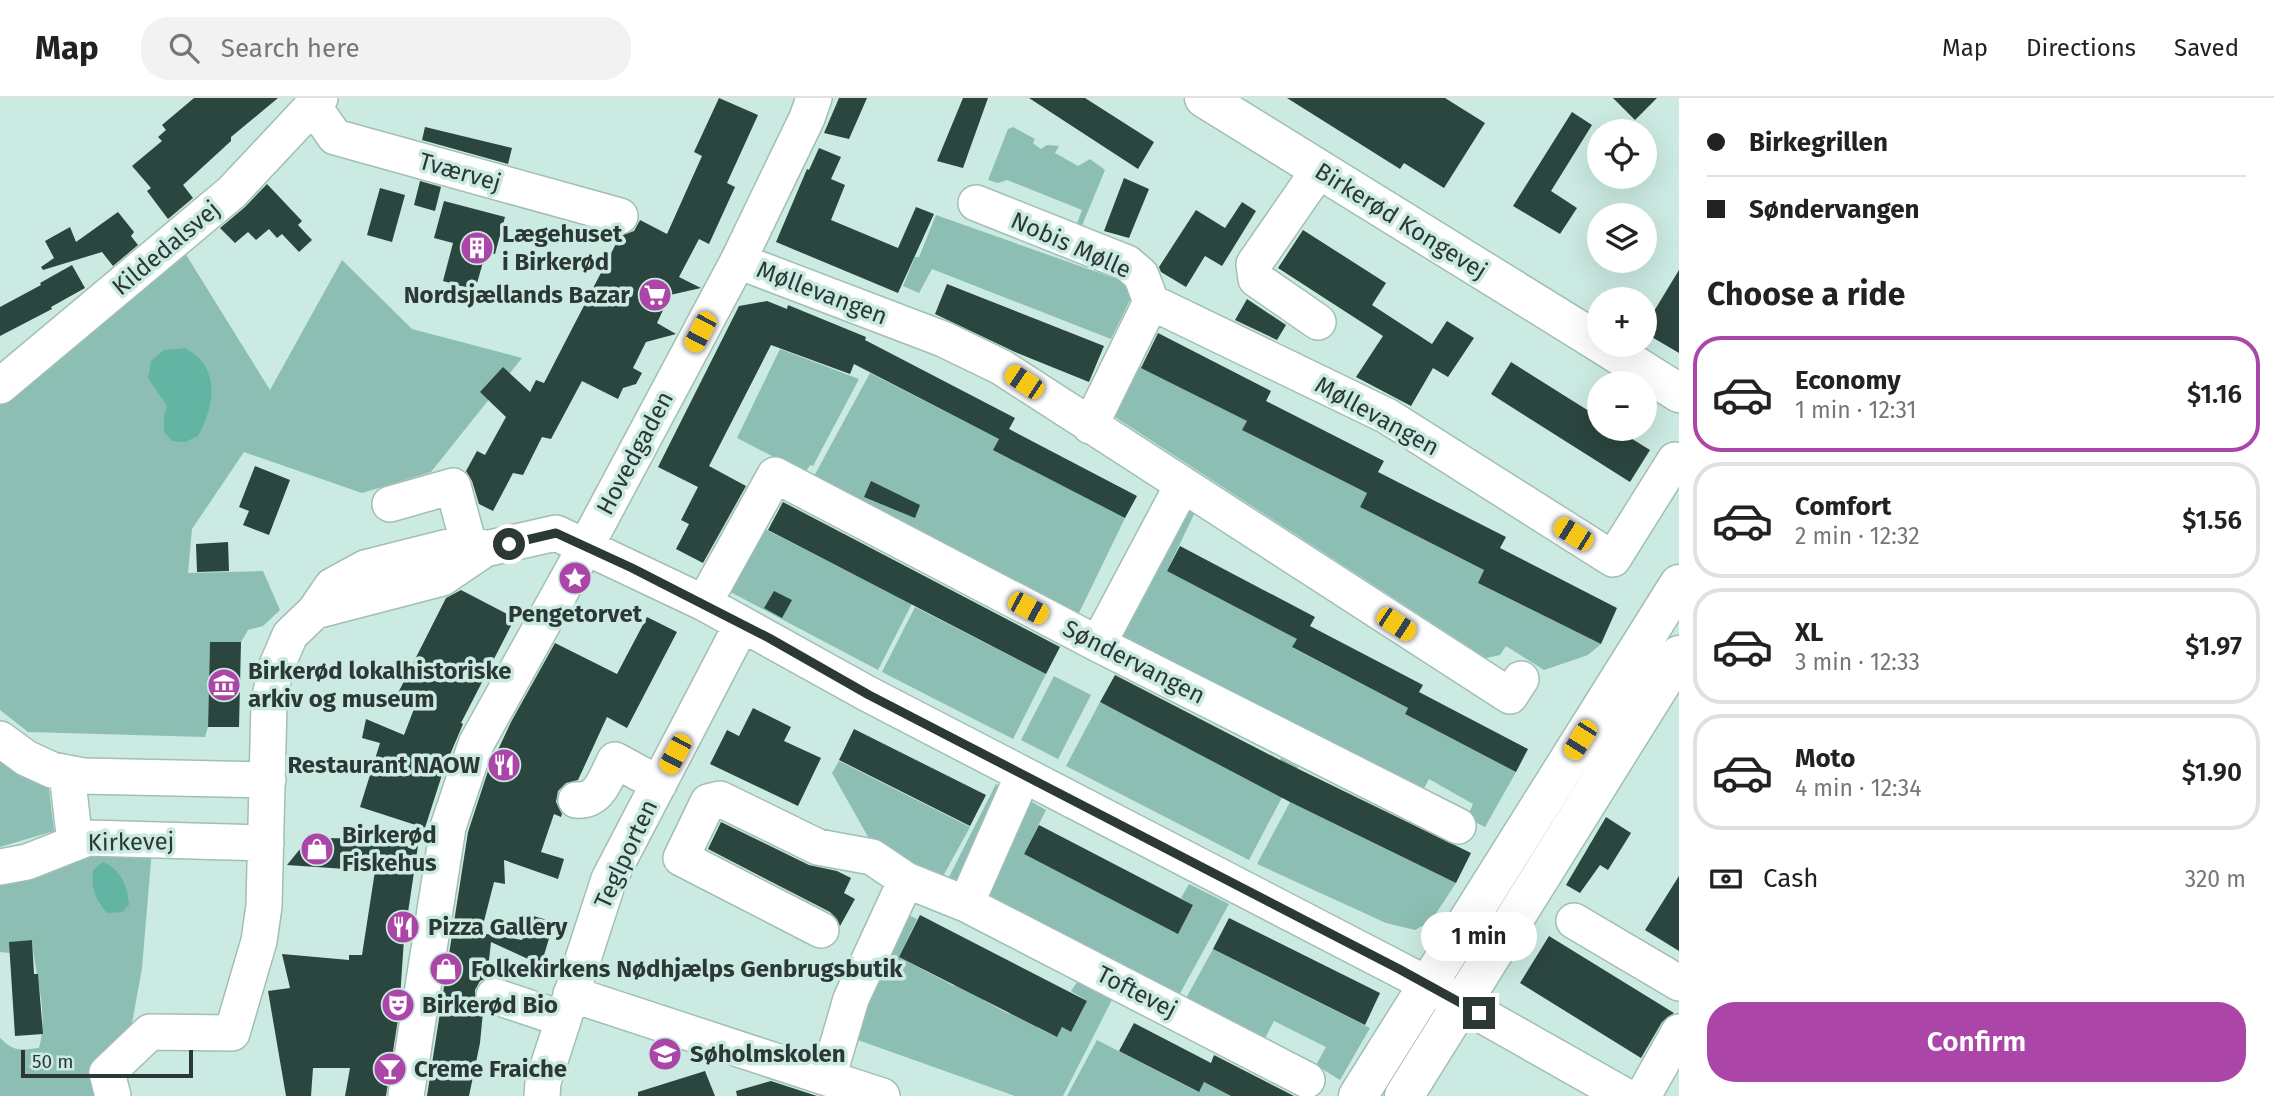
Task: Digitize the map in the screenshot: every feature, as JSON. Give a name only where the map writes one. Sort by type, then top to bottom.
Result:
[{"type":"main road","name":"Birkerød Kongevej","points":[[1204,98],[1587,335]]},
{"type":"main road","name":"Birkerød Kongevej","points":[[1622,357],[1679,393]]},
{"type":"main road","points":[[1358,1096],[1679,584]]},
{"type":"main road","points":[[1404,1096],[1679,655]]},
{"type":"street","name":"Hovedgaden","points":[[406,1096],[448,827],[476,744],[586,546],[738,261],[807,118],[814,98]]},
{"type":"street","name":"Tværvej","points":[[317,102],[335,137],[620,216]]},
{"type":"street","name":"Kildedalsvej","points":[[0,386],[232,192],[317,102]]},
{"type":"street","points":[[1318,322],[1256,279],[1254,264],[1319,170]]},
{"type":"street","name":"Nobis Mølle","points":[[976,204],[1126,263],[1141,275],[1151,302]]},
{"type":"street","name":"Møllevangen","points":[[738,261],[943,339],[1002,367],[1510,696],[1521,679]]},
{"type":"street","name":"Møllevangen","points":[[1151,302],[1387,416],[1613,559],[1675,460]]},
{"type":"street","points":[[1090,426],[1151,302]]},
{"type":"street","name":"Søndervangen","points":[[704,603],[775,475],[1098,644],[1458,826]]},
{"type":"street","points":[[390,504],[453,486],[477,545]]},
{"type":"street","points":[[1098,644],[1182,486]]},
{"type":"street","points":[[113,1096],[107,1073],[150,1032],[232,1033],[259,941],[264,906],[269,703],[275,670],[290,635],[315,611],[442,578],[477,545],[556,533],[704,603],[858,689],[1427,984],[1625,1096]]},
{"type":"street","name":"Teglporten","points":[[542,1096],[543,1082],[609,879],[742,624]]},
{"type":"street","points":[[0,739],[26,758],[52,770],[83,776],[268,780]]},
{"type":"street","points":[[576,800],[587,801],[594,797],[615,760],[659,784]]},
{"type":"street","points":[[67,773],[75,843]]},
{"type":"street","points":[[966,904],[1023,775]]},
{"type":"street","name":"Toftevej","points":[[821,930],[681,858],[708,802],[720,799],[818,847],[872,857],[906,880],[966,904],[1307,1080]]},
{"type":"street","name":"Kirkevej","points":[[0,867],[27,862],[88,838],[266,843]]},
{"type":"street","points":[[828,1078],[851,999],[906,880]]},
{"type":"street","points":[[1574,920],[1679,983]]},
{"type":"street","points":[[494,996],[567,1007],[828,1078],[882,1096]]},
{"type":"street","points":[[1643,1096],[1679,1032]]},
{"type":"shaded area","points":[[1013,127],[1035,139],[1033,143],[1041,149],[1047,145],[1059,146],[1055,153],[1078,166],[1090,159],[1105,170],[1081,228],[1076,226],[1082,210],[1007,180],[998,183],[988,180],[1008,129]]},
{"type":"shaded area","points":[[936,215],[1122,281],[1132,296],[1111,339],[932,269],[919,293],[903,286],[915,257],[919,257]]},
{"type":"shaded area","points":[[185,253],[270,390],[342,260],[412,329],[522,358],[431,472],[362,493],[244,452],[192,529],[188,573],[263,571],[280,610],[263,626],[248,630],[241,642],[210,642],[208,727],[205,737],[28,732],[0,710],[0,401]]},
{"type":"shaded area","points":[[185,348],[205,365],[211,400],[198,436],[185,442],[172,441],[164,432],[167,406],[148,378],[151,361],[164,350]]},
{"type":"shaded area","points":[[780,349],[859,379],[813,466],[810,465],[805,473],[737,438]]},
{"type":"shaded area","points":[[1131,362],[1247,421],[1243,430],[1367,493],[1360,507],[1484,570],[1479,583],[1601,644],[1588,655],[1544,670],[1506,646],[1500,655],[1486,658],[1115,417],[1112,401]]},
{"type":"shaded area","points":[[870,373],[999,439],[994,450],[1125,518],[1078,615],[813,478]]},
{"type":"shaded area","points":[[1185,503],[1196,510],[1167,571],[1297,639],[1293,648],[1408,708],[1405,714],[1516,772],[1485,827],[1467,818],[1473,804],[1429,779],[1421,794],[1123,637],[1120,631]]},
{"type":"shaded area","points":[[759,526],[890,593],[920,588],[878,670],[723,588]]},
{"type":"shaded area","points":[[915,607],[1046,674],[1013,739],[882,672]]},
{"type":"shaded area","points":[[1054,676],[1091,695],[1058,759],[1021,740]]},
{"type":"shaded area","points":[[1100,702],[1266,787],[1281,758],[1298,767],[1249,860],[1066,766]]},
{"type":"shaded area","points":[[0,758],[48,781],[54,831],[0,847]]},
{"type":"shaded area","points":[[839,761],[970,827],[942,878],[871,842],[832,773]]},
{"type":"shaded area","points":[[996,784],[1007,790],[961,880],[947,881]]},
{"type":"shaded area","points":[[1030,801],[1046,810],[1024,854],[1178,933],[1193,905],[1181,898],[1189,884],[1229,904],[1177,999],[994,906],[983,887]]},
{"type":"shaded area","points":[[1290,802],[1456,883],[1431,921],[1415,930],[1386,923],[1257,864]]},
{"type":"shaded area","points":[[73,847],[152,849],[142,968],[131,1029],[91,1063],[100,1096],[0,1096],[0,1038],[9,1046],[18,1049],[39,1048],[43,1021],[32,940],[10,942],[10,953],[0,952],[0,876]]},
{"type":"shaded area","points":[[103,862],[115,869],[125,885],[129,905],[122,912],[107,913],[95,893],[93,870]]},
{"type":"shaded area","points":[[904,913],[917,919],[899,957],[954,986],[960,974],[988,988],[983,1000],[1009,1014],[1043,1017],[1038,1028],[1057,1037],[1062,1027],[1071,1032],[1087,1001],[1071,991],[1085,970],[1118,988],[1063,1096],[1015,1096],[855,1039]]},
{"type":"shaded area","points":[[1213,949],[1370,1028],[1340,1080],[1316,1065],[1326,1047],[1274,1021],[1263,1042],[1184,1002]]},
{"type":"shaded area","points":[[1097,1040],[1198,1092],[1204,1082],[1231,1096],[1067,1096]]},
{"type":"building","points":[[194,98],[278,98],[231,137],[231,141],[183,185],[193,198],[168,219],[147,191],[151,188],[132,166],[162,141],[158,137],[166,130],[162,125]]},
{"type":"building","points":[[719,98],[758,115],[727,183],[735,187],[709,244],[699,239],[679,277],[701,288],[670,295],[657,323],[676,334],[646,342],[633,368],[642,373],[636,384],[623,388],[618,399],[582,381],[551,439],[542,437],[523,475],[513,473],[493,511],[479,504],[466,471],[477,451],[485,455],[506,417],[480,392],[503,367],[530,392],[536,380],[544,383],[620,236],[634,231],[640,220],[667,234],[702,156],[694,152]]},
{"type":"building","points":[[839,98],[867,98],[849,139],[824,133]]},
{"type":"building","points":[[963,98],[988,98],[963,168],[937,161]]},
{"type":"building","points":[[1029,98],[1085,98],[1154,142],[1138,169]]},
{"type":"building","points":[[1287,98],[1445,98],[1485,123],[1444,188],[1404,163],[1400,169]]},
{"type":"building","points":[[1613,98],[1657,98],[1636,119]]},
{"type":"building","points":[[1572,112],[1587,122],[1587,133],[1551,191],[1577,208],[1560,234],[1513,206]]},
{"type":"building","points":[[425,127],[512,148],[508,164],[422,140]]},
{"type":"building","points":[[819,148],[841,157],[831,179],[845,185],[831,220],[898,248],[916,207],[934,214],[898,293],[776,242],[807,169],[809,170]]},
{"type":"building","points":[[1124,178],[1149,189],[1129,238],[1104,231]]},
{"type":"building","points":[[420,181],[441,187],[435,211],[414,205]]},
{"type":"building","points":[[267,184],[302,221],[298,225],[312,240],[299,252],[282,234],[277,238],[269,229],[256,240],[248,232],[235,243],[220,228]]},
{"type":"building","points":[[380,188],[405,195],[392,242],[367,235]]},
{"type":"building","name":"Lægehuset i Birkerød","points":[[444,201],[505,217],[495,254],[486,252],[475,290],[443,281],[453,243],[434,238]]},
{"type":"building","points":[[1242,202],[1256,211],[1222,266],[1205,256],[1186,287],[1161,272],[1159,267],[1196,210],[1225,228]]},
{"type":"building","points":[[118,212],[134,232],[131,236],[138,245],[113,266],[102,252],[43,270],[41,267],[54,258],[45,241],[70,227],[76,242]]},
{"type":"building","points":[[1303,230],[1386,283],[1372,305],[1432,344],[1447,321],[1474,338],[1448,377],[1433,368],[1411,406],[1356,377],[1383,336],[1278,268]]},
{"type":"building","points":[[72,265],[85,288],[0,336],[0,307]]},
{"type":"building","points":[[1679,270],[1679,353],[1657,340],[1657,306]]},
{"type":"building","points":[[947,284],[1104,346],[1089,382],[1015,352],[935,314]]},
{"type":"building","points":[[1247,299],[1286,325],[1277,340],[1235,320]]},
{"type":"building","points":[[767,301],[787,309],[788,305],[866,337],[865,340],[1015,418],[1009,429],[1137,496],[1125,518],[993,450],[999,439],[854,364],[850,374],[771,345],[709,466],[746,486],[703,563],[676,549],[689,524],[681,520],[698,487],[658,467],[739,306]]},
{"type":"building","points":[[1158,333],[1271,391],[1266,401],[1384,461],[1378,472],[1506,537],[1500,548],[1617,608],[1601,644],[1478,583],[1484,570],[1360,507],[1367,493],[1242,430],[1247,421],[1141,368]]},
{"type":"building","points":[[1511,362],[1587,410],[1587,441],[1635,441],[1650,450],[1630,482],[1491,394]]},
{"type":"building","points":[[255,466],[290,480],[269,535],[243,525],[249,511],[239,507]]},
{"type":"building","points":[[871,481],[920,505],[915,518],[864,497]]},
{"type":"building","points":[[783,502],[1060,647],[1046,674],[768,530]]},
{"type":"building","points":[[228,542],[229,571],[197,572],[196,544]]},
{"type":"building","points":[[1180,546],[1315,617],[1310,626],[1423,685],[1419,692],[1528,749],[1516,772],[1405,714],[1408,708],[1292,647],[1297,639],[1167,571]]},
{"type":"building","points":[[461,590],[515,618],[461,723],[463,724],[448,756],[425,828],[360,807],[380,743],[362,738],[366,719],[404,735],[417,701],[397,695],[446,598]]},
{"type":"building","points":[[774,591],[792,600],[782,618],[764,608]]},
{"type":"building","points":[[647,617],[677,632],[627,728],[607,717],[578,780],[566,783],[558,791],[556,802],[562,814],[561,817],[554,814],[541,852],[564,859],[558,879],[504,860],[505,884],[494,882],[481,933],[522,940],[530,915],[554,922],[541,965],[491,942],[487,978],[480,981],[475,990],[475,1001],[483,1012],[480,1043],[469,1096],[427,1096],[468,832],[488,771],[511,722],[555,643],[617,674]]},
{"type":"building","name":"Birkerød lokalhistoriske arkiv og museum","points":[[210,642],[241,642],[239,727],[208,727]]},
{"type":"building","points":[[1115,675],[1280,760],[1471,853],[1456,883],[1290,802],[1100,702]]},
{"type":"building","points":[[753,708],[791,727],[784,741],[821,758],[798,806],[710,764],[727,730],[739,736]]},
{"type":"building","points":[[854,729],[986,795],[970,826],[839,760]]},
{"type":"building","points":[[1606,817],[1631,833],[1608,870],[1600,865],[1580,893],[1566,885]]},
{"type":"building","points":[[721,822],[809,865],[837,871],[851,878],[844,893],[855,899],[840,926],[830,912],[708,849]]},
{"type":"building","points":[[1039,825],[1193,905],[1178,934],[1024,854]]},
{"type":"building","points":[[309,838],[419,839],[404,939],[399,1013],[386,1096],[345,1096],[350,1068],[313,1068],[311,1096],[286,1096],[268,991],[290,988],[282,954],[349,960],[349,955],[362,955],[375,871],[287,865]]},
{"type":"building","points":[[1679,876],[1679,951],[1645,930]]},
{"type":"building","points":[[920,915],[1087,1001],[1071,1032],[1062,1027],[1057,1037],[899,957]]},
{"type":"building","points":[[1229,918],[1380,993],[1365,1025],[1213,949]]},
{"type":"building","points":[[1549,936],[1674,1013],[1662,1022],[1641,1058],[1520,983]]},
{"type":"building","points":[[32,940],[43,1034],[15,1036],[9,942]]},
{"type":"building","points":[[1134,1023],[1211,1063],[1214,1055],[1294,1096],[1231,1096],[1204,1082],[1199,1092],[1119,1051]]},
{"type":"building","points":[[705,1071],[715,1096],[638,1096],[638,1092]]},
{"type":"building","points":[[771,1081],[817,1096],[737,1096],[736,1091]]},
{"type":"place","name":"Lægehuset i Birkerød","points":[[477,248]]},
{"type":"place","name":"Nordsjællands Bazar","points":[[655,295]]},
{"type":"place","name":"Pengetorvet","points":[[575,578]]},
{"type":"place","name":"Birkerød lokalhistoriske arkiv og museum","points":[[224,685]]},
{"type":"place","name":"Restaurant NAOW","points":[[504,765]]},
{"type":"place","name":"Birkerød Fiskehus","points":[[317,849]]},
{"type":"place","name":"Pizza Gallery","points":[[403,927]]},
{"type":"place","name":"Folkekirkens Nødhjælps Genbrugsbutik","points":[[446,969]]},
{"type":"place","name":"Birkerød Bio","points":[[398,1005]]},
{"type":"place","name":"Søholmskolen","points":[[665,1054]]},
{"type":"place","name":"Creme Fraiche","points":[[390,1069]]},
{"type":"route","points":[[509,544],[556,533],[632,568],[704,603],[858,689],[1479,1013]]}]
